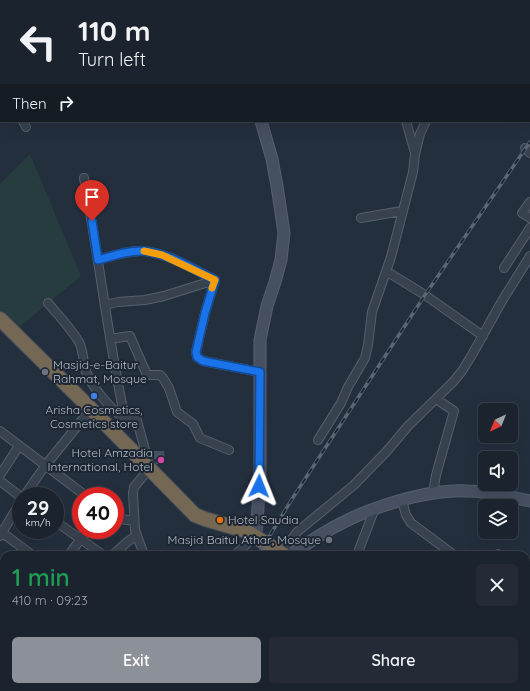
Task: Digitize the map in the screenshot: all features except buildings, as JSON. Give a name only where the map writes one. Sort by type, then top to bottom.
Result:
[{"type":"highway","points":[[0,319],[150,468],[195,515],[205,520],[246,531],[279,551]]},
{"type":"street","points":[[239,551],[255,536],[257,524],[260,473],[260,340],[281,260],[284,233],[272,159],[261,122]]},
{"type":"street","points":[[406,122],[415,154]]},
{"type":"street","points":[[318,440],[341,403],[365,358],[372,312],[391,256],[413,172],[415,154],[420,134],[426,122]]},
{"type":"street","points":[[84,178],[110,339],[125,419]]},
{"type":"street","points":[[530,202],[522,213],[530,218]]},
{"type":"street","points":[[361,218],[402,211]]},
{"type":"street","points":[[504,268],[530,228]]},
{"type":"street","points":[[98,260],[142,251],[162,255],[215,280]]},
{"type":"street","points":[[287,551],[297,532],[354,485],[408,426],[462,371],[530,256]]},
{"type":"street","points":[[386,271],[425,295],[483,336]]},
{"type":"street","points":[[215,280],[203,321],[196,352],[197,357],[203,361],[260,372]]},
{"type":"street","points":[[105,305],[164,296],[215,280]]},
{"type":"street","points":[[48,303],[80,343],[86,370],[104,399],[114,411],[125,419],[136,418],[150,468],[134,487],[133,493],[134,521],[143,551]]},
{"type":"street","points":[[110,339],[130,336],[147,375],[160,375],[164,378],[177,412],[193,424],[200,438],[229,450]]},
{"type":"street","points":[[433,493],[436,475],[454,411],[436,399]]},
{"type":"street","points":[[31,487],[91,409]]},
{"type":"street","points":[[0,431],[74,487]]},
{"type":"street","points":[[0,476],[19,446]]},
{"type":"street","points":[[0,481],[12,490]]},
{"type":"street","points":[[292,551],[352,517],[402,500],[433,493],[467,490],[530,501]]},
{"type":"street","points":[[402,500],[410,523],[448,551]]},
{"type":"street","points":[[359,551],[375,508]]},
{"type":"street","points":[[12,515],[1,533],[26,551]]},
{"type":"street","points":[[124,519],[134,521]]},
{"type":"street","points":[[117,551],[137,535]]},
{"type":"street","points":[[72,551],[81,539],[98,551]]},
{"type":"green space","points":[[30,154],[81,276],[17,329],[0,311],[0,184]]},
{"type":"railway","points":[[260,551],[292,499],[425,295],[530,142]]},
{"type":"slow traffic","points":[[144,251],[162,255],[215,280],[212,288]]},
{"type":"place","name":"Masjid-e-Baitur Rahmat, Mosque","points":[[45,372]]},
{"type":"place","name":"Arisha Cosmetics, Cosmetics store","points":[[94,396]]},
{"type":"place","name":"Hotel Amzadia International, Hotel","points":[[161,460]]},
{"type":"place","name":"Hotel Saudia","points":[[220,520]]},
{"type":"place","name":"Masjid Baitul Athar, Mosque","points":[[329,540]]},
{"type":"route","points":[[92,221],[98,260],[142,251],[162,255],[215,280],[205,313],[196,352],[197,357],[203,361],[260,372],[259,486]]}]
